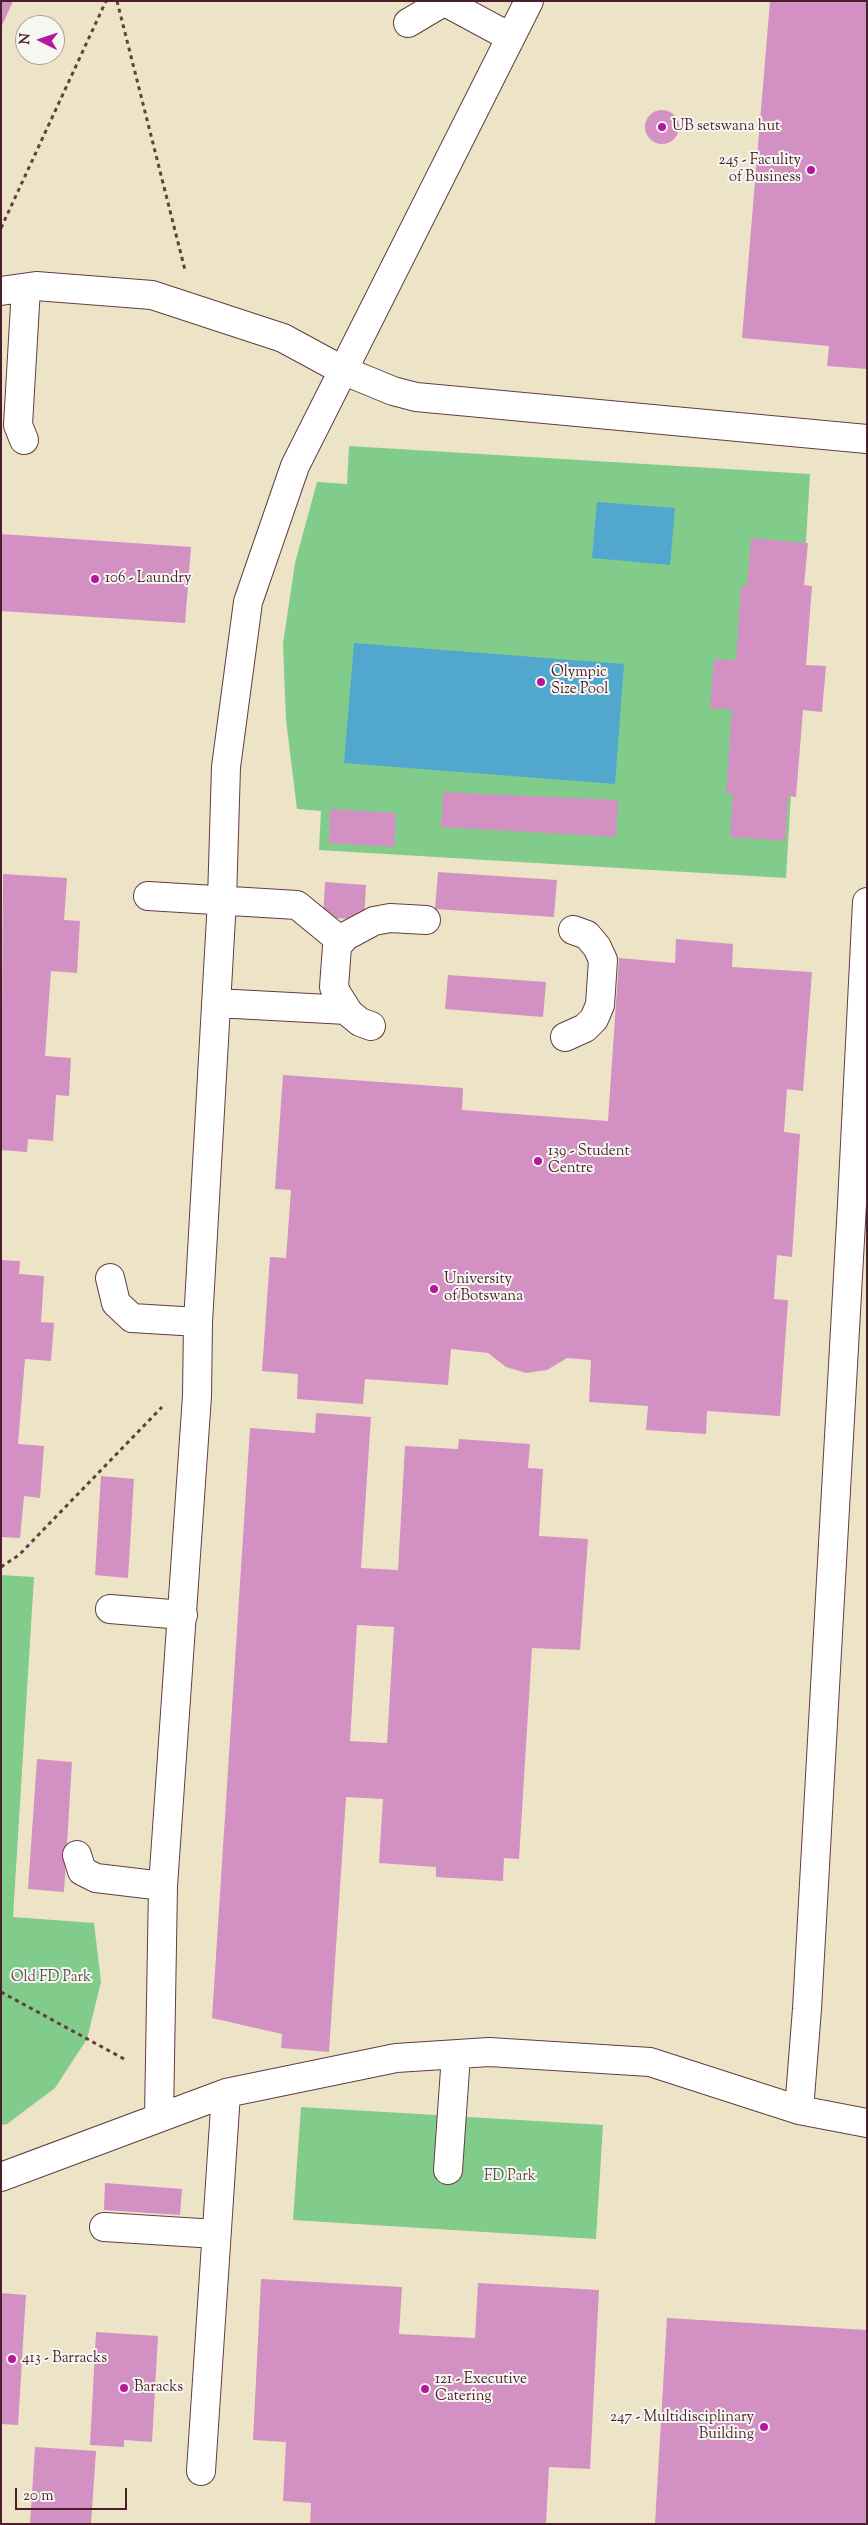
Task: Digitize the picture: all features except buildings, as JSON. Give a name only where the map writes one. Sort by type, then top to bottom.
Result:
[{"type":"lane","points":[[159,2116],[163,1886],[183,1615],[198,1371],[198,1322],[222,900],[226,767],[248,602],[295,466],[529,1]]},
{"type":"lane","points":[[408,23],[445,2],[510,36]]},
{"type":"lane","points":[[24,440],[18,425],[11,389],[13,289],[36,286],[152,295],[283,338],[342,370],[393,391],[416,396],[867,439]]},
{"type":"lane","points":[[148,896],[297,906],[341,941]]},
{"type":"lane","points":[[799,2110],[859,1205],[867,902]]},
{"type":"lane","points":[[371,1026],[360,1022],[347,1010],[340,1001],[334,987],[337,946],[358,928],[374,921],[390,918],[426,920]]},
{"type":"lane","points":[[566,1037],[585,1028],[594,1019],[600,1005],[603,960],[597,947],[587,936],[573,930]]},
{"type":"lane","points":[[216,1003],[347,1010]]},
{"type":"lane","points":[[110,1278],[116,1303],[123,1312],[132,1318],[198,1322]]},
{"type":"lane","points":[[110,1610],[183,1615]]},
{"type":"lane","points":[[77,1855],[82,1871],[96,1878],[163,1886]]},
{"type":"lane","points":[[1,2177],[159,2116],[226,2093],[396,2058],[489,2052],[650,2062],[799,2110],[867,2123]]},
{"type":"lane","points":[[448,2170],[456,2055]]},
{"type":"lane","points":[[200,2471],[226,2093]]},
{"type":"lane","points":[[104,2227],[216,2234]]},
{"type":"path","points":[[1,228],[106,1]]},
{"type":"path","points":[[117,1],[195,309]]},
{"type":"path","points":[[1,1567],[19,1555],[198,1371]]},
{"type":"path","points":[[1,1992],[160,2078]]},
{"type":"green space","name":"Olympic Size Pool","points":[[349,446],[810,474],[786,878],[319,850],[321,811],[297,809],[286,720],[283,644],[295,563],[317,482],[347,484]]},
{"type":"green space","name":"Old FD Park","points":[[1,1575],[34,1577],[13,1917],[94,1923],[101,1982],[87,2039],[55,2088],[7,2124],[1,2125]]},
{"type":"green space","name":"FD Park","points":[[301,2107],[603,2125],[596,2239],[293,2220]]},
{"type":"water","points":[[597,502],[675,508],[670,565],[592,558]]},
{"type":"water","points":[[354,643],[624,664],[615,784],[344,763]]},
{"type":"place","name":"UB setswana hut","points":[[662,127]]},
{"type":"place","name":"245 - Faculity of Business","points":[[811,170]]},
{"type":"place","name":"106 - Laundry","points":[[95,579]]},
{"type":"place","name":"Olympic Size Pool","points":[[541,682]]},
{"type":"place","name":"139 - Student Centre","points":[[538,1161]]},
{"type":"place","name":"University of Botswana","points":[[434,1289]]},
{"type":"place","name":"413 - Barracks","points":[[12,2359]]},
{"type":"place","name":"Baracks","points":[[124,2388]]},
{"type":"place","name":"121 - Executive Catering","points":[[425,2389]]},
{"type":"place","name":"247 - Multidisciplinary Building","points":[[764,2427]]}]
